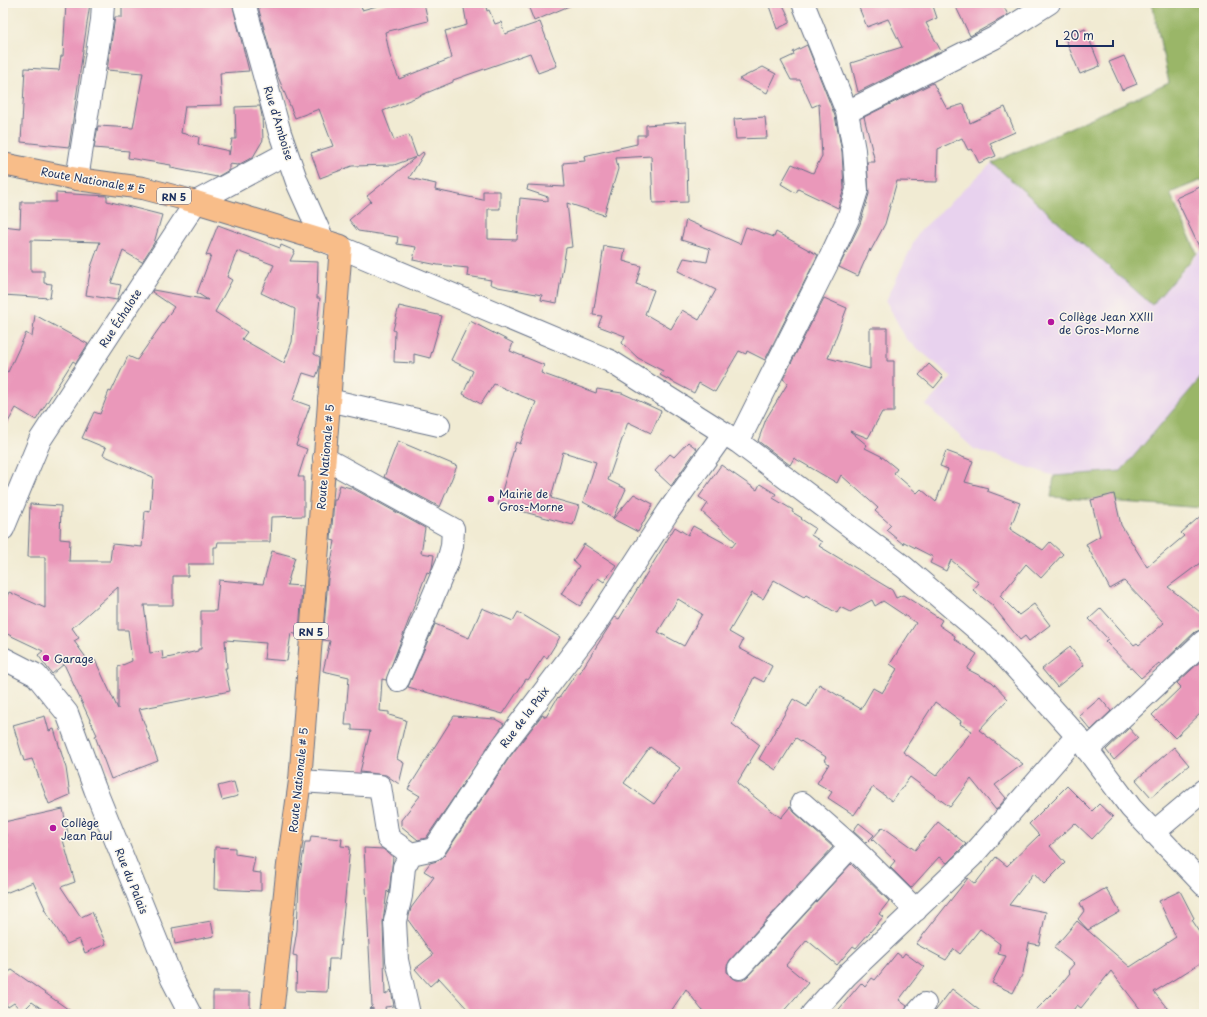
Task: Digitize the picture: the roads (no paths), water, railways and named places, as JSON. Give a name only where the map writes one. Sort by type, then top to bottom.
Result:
[{"type":"main road","name":"Route Nationale # 5","points":[[3,164],[77,179],[143,188],[196,202],[341,246],[300,781],[288,865],[272,1014]]},
{"type":"street","points":[[77,179],[102,20],[103,3]]},
{"type":"street","name":"Rue d'Amboise","points":[[244,3],[287,153],[297,182],[323,240]]},
{"type":"street","name":"Rue de la Paix","points":[[411,854],[434,849],[499,751],[596,623],[668,512],[731,437],[830,258],[848,219],[857,190],[854,150],[847,112],[803,3]]},
{"type":"street","points":[[847,112],[994,38],[1049,3]]},
{"type":"street","name":"Rue Échalote","points":[[3,529],[40,440],[196,202],[287,153]]},
{"type":"street","points":[[323,240],[610,361],[731,437],[880,548],[964,617],[994,644],[1082,744],[1131,808],[1153,833],[1204,885]]},
{"type":"street","points":[[329,400],[439,425]]},
{"type":"street","points":[[324,458],[453,529],[452,546],[448,560],[398,680]]},
{"type":"street","points":[[812,1014],[847,975],[972,856],[1082,744],[1204,641]]},
{"type":"street","name":"Rue du Palais","points":[[3,658],[36,675],[67,713],[95,789],[166,966],[190,1014]]},
{"type":"street","points":[[300,781],[380,786],[388,838],[411,854],[404,868],[401,896],[395,921],[397,960],[409,1014]]},
{"type":"street","points":[[1153,833],[1204,790]]},
{"type":"street","points":[[802,803],[851,846],[916,910]]},
{"type":"street","points":[[739,968],[851,846]]},
{"type":"place","name":"Collège Jean XXIII de Gros-Morne","points":[[1051,322]]},
{"type":"place","name":"Mairie de Gros-Morne","points":[[491,499]]},
{"type":"place","name":"Garage","points":[[46,658]]},
{"type":"place","name":"Collège Jean Paul","points":[[53,828]]}]
